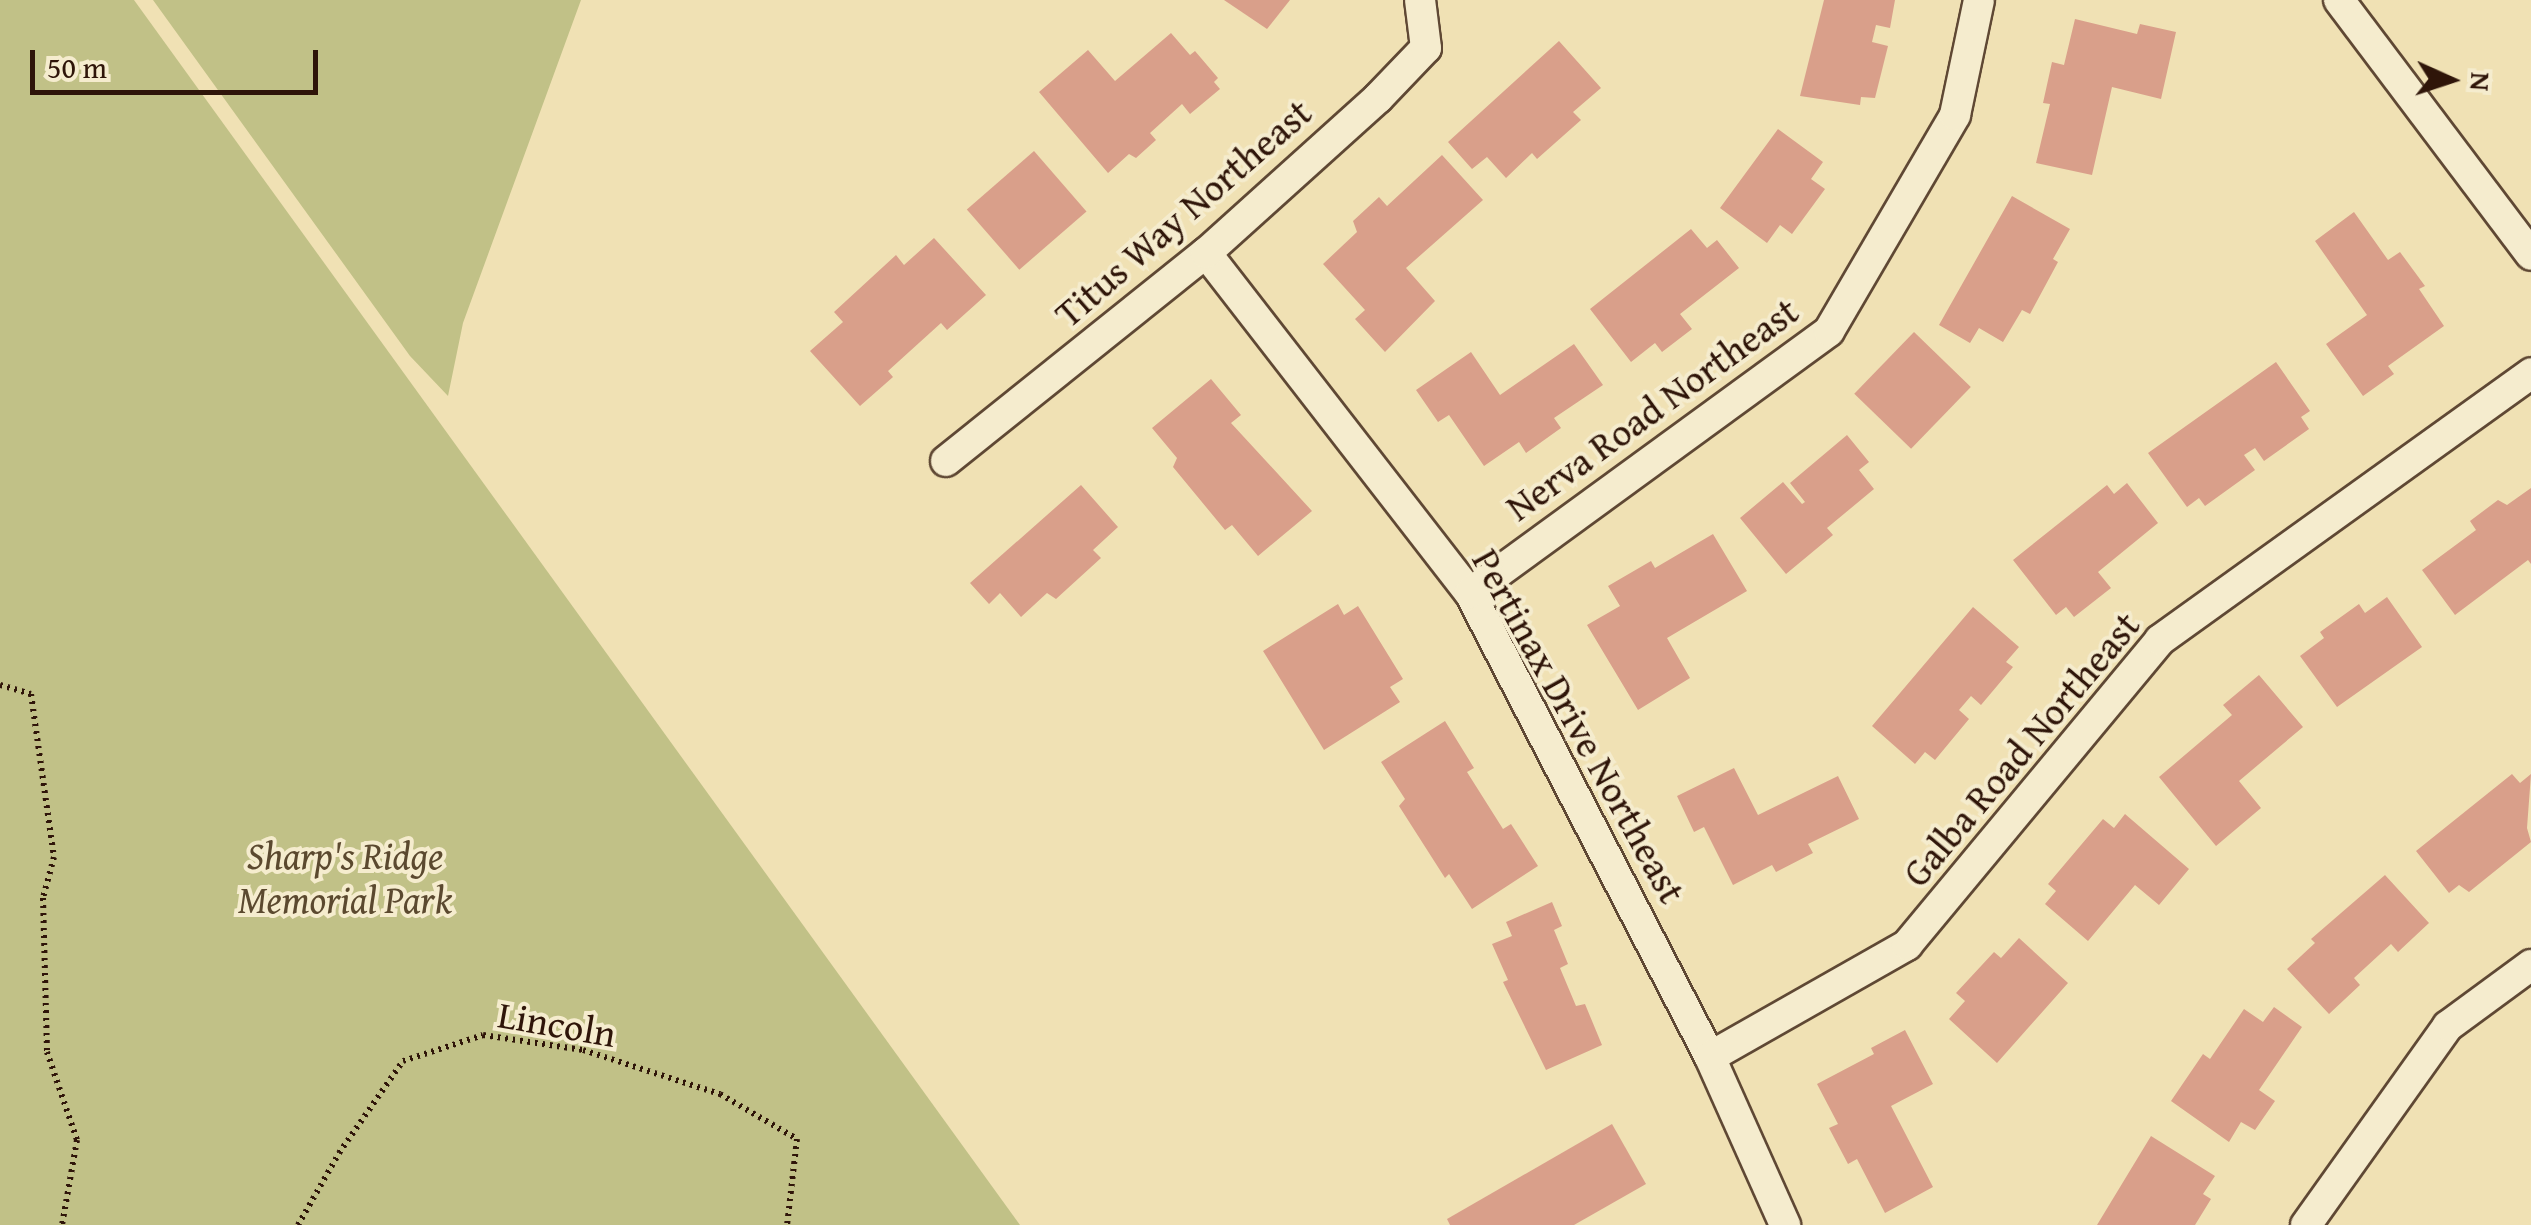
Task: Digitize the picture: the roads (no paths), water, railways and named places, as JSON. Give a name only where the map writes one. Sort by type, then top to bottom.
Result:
[{"type":"street","name":"Titus Way Northeast","points":[[946,462],[1206,253],[1426,48],[1420,0]]},
{"type":"street","name":"Nerva Road Northeast","points":[[1470,592],[1828,331],[1954,115],[1978,0]]},
{"type":"street","points":[[2339,0],[2531,254]]},
{"type":"street","name":"Pertinax Drive Northeast","points":[[1206,253],[1470,592],[1710,1058],[1785,1225]]},
{"type":"street","name":"Galba Road Northeast","points":[[1710,1058],[1907,945],[2160,640],[2531,373]]},
{"type":"street","points":[[2306,1225],[2448,1026],[2531,965]]},
{"type":"park label","name":"Sharp's Ridge Memorial Park","points":[[345,878]]}]
